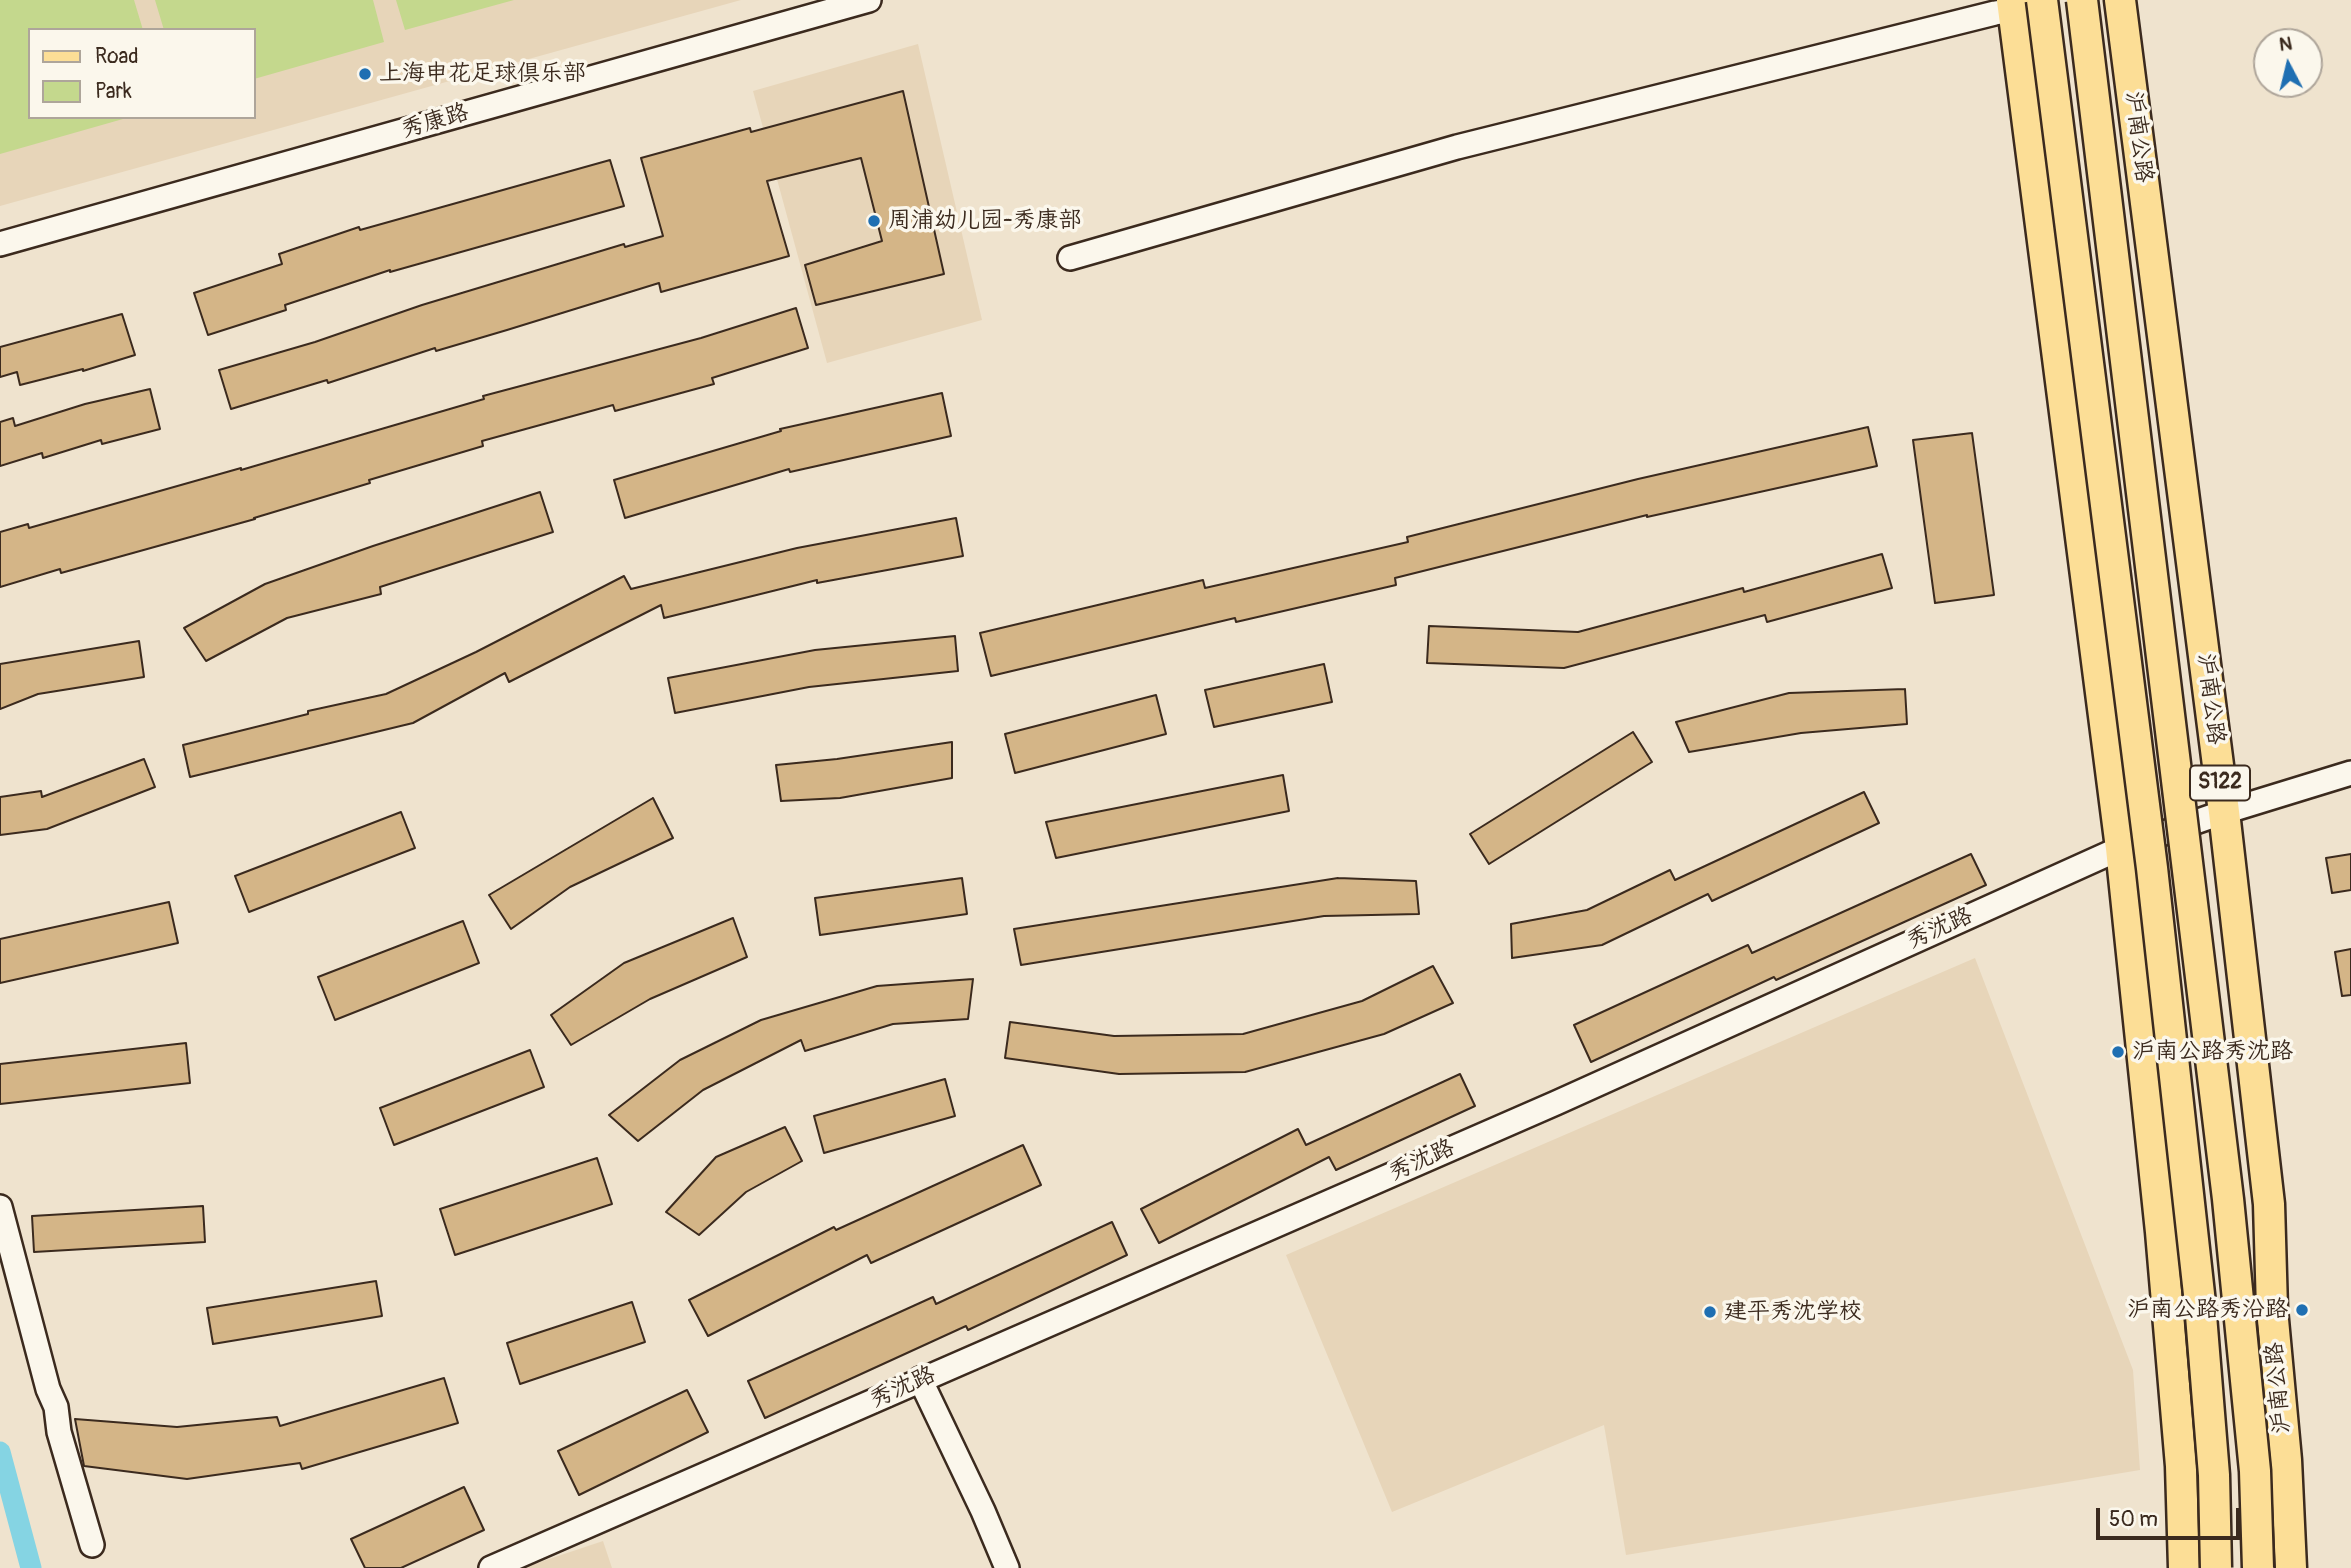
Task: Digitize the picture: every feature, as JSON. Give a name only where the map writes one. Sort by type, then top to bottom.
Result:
[{"type":"main road","points":[[2042,0],[2156,908],[2200,1303],[2214,1475],[2216,1568]]},
{"type":"main road","points":[[2082,0],[2228,1199],[2255,1471],[2258,1568]]},
{"type":"main road","name":"沪南公路","points":[[2120,0],[2224,812],[2269,1204],[2272,1309],[2286,1460],[2291,1568]]},
{"type":"main road","points":[[2013,5],[2121,848],[2160,1219],[2180,1452],[2184,1568]]},
{"type":"street","name":"秀康路","points":[[0,244],[869,0]]},
{"type":"street","points":[[1070,258],[1457,147],[1995,13],[2013,5]]},
{"type":"street","name":"秀沈路","points":[[497,1567],[1556,1102],[2121,848],[2224,812],[2351,773]]},
{"type":"street","points":[[0,1207],[48,1389],[56,1407],[59,1432],[92,1545]]},
{"type":"street","points":[[920,1379],[1007,1568]]},
{"type":"shaded area","name":"上海申花足球俱乐部","points":[[0,0],[741,0],[0,206]]},
{"type":"shaded area","name":"周浦幼儿园-秀康部","points":[[918,44],[982,320],[827,363],[753,91]]},
{"type":"shaded area","name":"建平秀沈学校","points":[[1975,958],[2133,1370],[2140,1470],[1626,1555],[1604,1425],[1392,1512],[1286,1255]]},
{"type":"shaded area","points":[[603,1541],[612,1568],[522,1568]]},
{"type":"green space","points":[[0,0],[134,0],[142,28],[28,28],[28,119],[123,119],[0,154]]},
{"type":"green space","points":[[155,0],[373,0],[384,42],[256,78],[256,28],[163,28]]},
{"type":"green space","points":[[396,0],[514,0],[405,30]]},
{"type":"building","points":[[903,91],[944,274],[816,305],[805,265],[882,241],[861,158],[767,181],[789,256],[661,292],[659,283],[436,351],[435,348],[328,383],[327,380],[231,409],[219,370],[624,244],[625,247],[663,236],[641,158]]},
{"type":"building","points":[[610,160],[624,206],[390,270],[285,305],[286,310],[208,335],[194,293],[282,264],[279,254],[359,227],[360,230]]},
{"type":"building","points":[[796,308],[808,348],[712,378],[714,384],[615,411],[613,405],[482,441],[483,446],[369,480],[370,483],[255,519],[61,573],[60,569],[0,587],[0,532],[28,524],[29,528],[241,470],[484,399],[483,396],[701,338]]},
{"type":"building","points":[[122,314],[135,355],[83,371],[20,385],[17,372],[0,377],[0,347]]},
{"type":"building","points":[[150,389],[160,429],[102,444],[101,440],[43,458],[42,453],[0,466],[0,422],[13,418],[15,426],[85,404]]},
{"type":"building","points":[[942,393],[951,436],[790,472],[789,469],[625,518],[614,480],[781,431],[780,429]]},
{"type":"building","points":[[1868,427],[1877,466],[1647,515],[1395,578],[1396,585],[1236,622],[1235,618],[991,676],[980,633],[1203,580],[1205,588],[1408,542],[1407,537],[1638,479]]},
{"type":"building","points":[[1972,433],[1994,595],[1935,603],[1913,440]]},
{"type":"building","points":[[540,492],[553,532],[380,587],[381,594],[287,618],[206,661],[184,628],[265,584]]},
{"type":"building","points":[[956,518],[963,556],[817,583],[817,580],[664,618],[661,605],[509,682],[505,673],[413,723],[190,777],[183,745],[308,714],[308,711],[386,694],[476,652],[624,576],[631,589],[797,548]]},
{"type":"building","points":[[1882,554],[1892,588],[1767,622],[1765,615],[1564,668],[1427,663],[1429,626],[1578,632],[1743,588],[1744,592]]},
{"type":"building","points":[[955,636],[958,671],[809,687],[675,713],[668,678],[815,650]]},
{"type":"building","points":[[139,641],[144,677],[38,694],[0,709],[0,664]]},
{"type":"building","points":[[1324,664],[1332,702],[1214,727],[1205,690]]},
{"type":"building","points":[[1905,689],[1907,724],[1801,733],[1689,752],[1676,722],[1789,693]]},
{"type":"building","points":[[1156,695],[1166,734],[1015,773],[1005,734]]},
{"type":"building","points":[[1633,732],[1652,762],[1489,864],[1470,834]]},
{"type":"building","points":[[952,742],[952,778],[840,798],[781,801],[776,765]]},
{"type":"building","points":[[144,759],[155,787],[47,829],[0,835],[0,797],[41,791],[42,797]]},
{"type":"building","points":[[1283,775],[1289,811],[1056,858],[1046,822]]},
{"type":"building","points":[[1864,792],[1879,823],[1712,901],[1708,894],[1602,945],[1512,958],[1511,924],[1587,910],[1670,870],[1675,880]]},
{"type":"building","points":[[653,798],[673,838],[570,887],[511,929],[489,895]]},
{"type":"building","points":[[401,812],[415,848],[249,912],[235,876]]},
{"type":"building","points":[[1971,854],[1986,885],[1776,980],[1774,977],[1591,1062],[1574,1025],[1748,945],[1752,953]]},
{"type":"building","points":[[2351,854],[2351,890],[2332,893],[2326,858]]},
{"type":"building","points":[[962,878],[967,914],[820,935],[815,898]]},
{"type":"building","points":[[1338,878],[1416,881],[1419,914],[1324,916],[1021,965],[1014,929]]},
{"type":"building","points":[[169,902],[178,943],[0,983],[0,939]]},
{"type":"building","points":[[733,918],[747,957],[650,999],[571,1045],[551,1015],[624,963]]},
{"type":"building","points":[[463,921],[479,963],[335,1020],[318,977]]},
{"type":"building","points":[[2351,949],[2351,995],[2342,996],[2335,952]]},
{"type":"building","points":[[1433,966],[1453,1003],[1384,1034],[1245,1072],[1119,1074],[1005,1058],[1010,1022],[1114,1036],[1243,1034],[1362,1001]]},
{"type":"building","points":[[973,979],[968,1019],[893,1024],[805,1051],[801,1040],[703,1090],[638,1141],[609,1115],[680,1060],[761,1020],[877,986]]},
{"type":"building","points":[[186,1043],[190,1083],[0,1104],[0,1064]]},
{"type":"building","points":[[530,1050],[544,1087],[394,1145],[380,1108]]},
{"type":"building","points":[[1460,1074],[1475,1106],[1336,1170],[1329,1157],[1159,1243],[1141,1209],[1298,1129],[1306,1145]]},
{"type":"building","points":[[945,1079],[955,1116],[824,1153],[814,1116]]},
{"type":"building","points":[[785,1127],[802,1161],[746,1192],[699,1235],[666,1212],[716,1157]]},
{"type":"building","points":[[1023,1145],[1041,1185],[871,1263],[867,1255],[708,1336],[689,1300],[834,1227],[836,1230]]},
{"type":"building","points":[[597,1158],[612,1204],[455,1255],[440,1209]]},
{"type":"building","points":[[203,1206],[205,1242],[34,1252],[32,1216]]},
{"type":"building","points":[[1112,1222],[1127,1255],[968,1330],[966,1326],[765,1418],[748,1381],[933,1297],[936,1304]]},
{"type":"building","points":[[376,1281],[382,1316],[213,1344],[207,1308]]},
{"type":"building","points":[[632,1302],[645,1342],[520,1384],[507,1343]]},
{"type":"building","points":[[444,1378],[458,1423],[302,1469],[300,1463],[187,1479],[84,1466],[75,1419],[177,1427],[277,1417],[280,1426]]},
{"type":"building","points":[[687,1390],[708,1432],[579,1495],[558,1451]]},
{"type":"building","points":[[464,1487],[484,1530],[401,1568],[365,1568],[351,1539]]},
{"type":"waterway","points":[[0,1452],[31,1568]]},
{"type":"place","name":"上海申花足球俱乐部","points":[[365,74]]},
{"type":"place","name":"周浦幼儿园-秀康部","points":[[874,221]]},
{"type":"place","name":"沪南公路秀沈路","points":[[2118,1052]]},
{"type":"place","name":"沪南公路秀沿路","points":[[2302,1310]]},
{"type":"place","name":"建平秀沈学校","points":[[1710,1312]]}]
